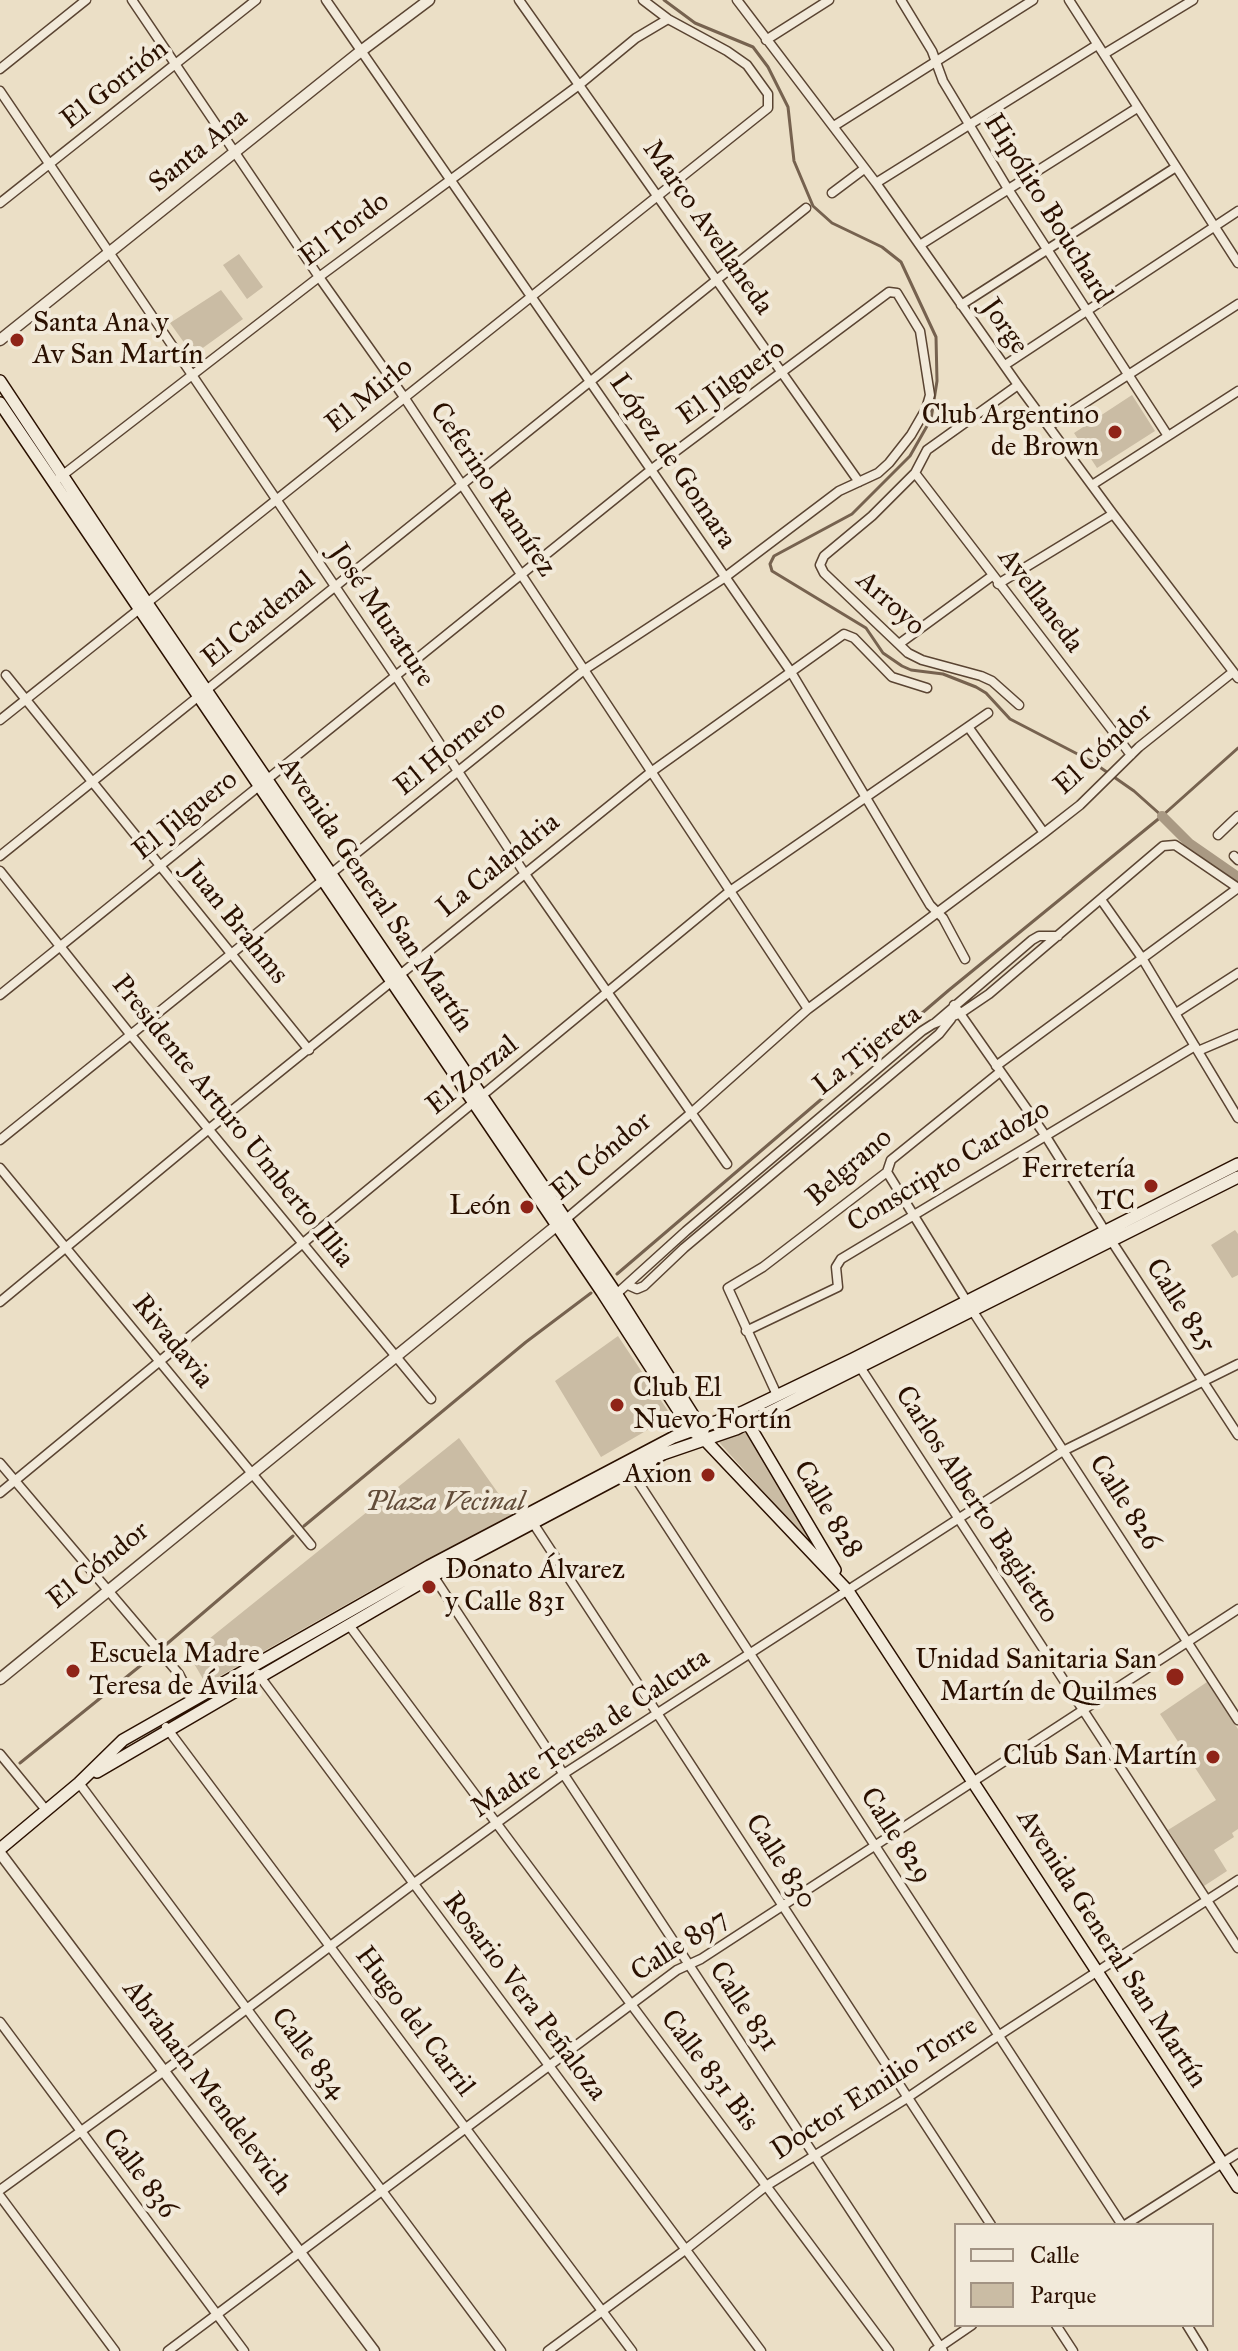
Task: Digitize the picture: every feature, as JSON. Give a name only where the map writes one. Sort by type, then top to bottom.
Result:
[{"type":"main road","name":"Avenida General San Martín","points":[[0,381],[58,479]]},
{"type":"main road","name":"Avenida General San Martín","points":[[0,403],[58,479],[561,1222],[696,1428],[848,1591],[1238,2187]]},
{"type":"main road","points":[[1109,1236],[1238,1164]]},
{"type":"main road","points":[[164,1724],[431,1571],[696,1428],[745,1418],[777,1395],[1238,1177]]},
{"type":"main road","points":[[0,1851],[79,1783],[193,1701],[349,1625],[431,1571],[533,1523],[663,1454],[704,1439],[860,1367],[969,1306]]},
{"type":"main road","name":"Calle 828","points":[[745,1418],[848,1591]]},
{"type":"street","points":[[0,69],[86,0]]},
{"type":"street","name":"Ceferino Ramírez","points":[[132,0],[404,397],[808,1009]]},
{"type":"street","name":"El Gorrión","points":[[0,203],[256,0]]},
{"type":"street","name":"López de Gomara","points":[[326,0],[791,672],[930,905],[943,918],[965,959]]},
{"type":"street","name":"Santa Ana","points":[[0,340],[429,0]]},
{"type":"street","name":"Marco Avellaneda","points":[[519,0],[859,482]]},
{"type":"street","points":[[643,0],[668,19]]},
{"type":"street","name":"Jorge","points":[[737,0],[876,183],[1113,514],[1236,675]]},
{"type":"street","points":[[766,40],[829,0]]},
{"type":"street","name":"Hipólito Bouchard","points":[[901,0],[932,51],[943,81],[969,126],[1045,250],[1168,436]]},
{"type":"street","points":[[834,126],[1033,0]]},
{"type":"street","points":[[1069,0],[1238,263]]},
{"type":"street","points":[[1104,54],[1193,0]]},
{"type":"street","name":"El Tordo","points":[[58,479],[450,178],[579,85],[636,38],[668,19]]},
{"type":"street","name":"El Mirlo","points":[[0,720],[768,108],[768,94],[747,65],[668,19]]},
{"type":"street","points":[[876,183],[1097,45]]},
{"type":"street","name":"José Murature","points":[[0,91],[395,675],[525,874],[727,1164]]},
{"type":"street","points":[[920,245],[1137,108]]},
{"type":"street","points":[[961,305],[1176,167]]},
{"type":"street","points":[[832,193],[864,169]]},
{"type":"street","name":"El Cardenal","points":[[0,856],[806,208]]},
{"type":"street","points":[[1005,365],[1238,211]]},
{"type":"street","name":"El Jilguero","points":[[0,995],[520,572],[889,292],[894,291],[922,338],[929,401]]},
{"type":"street","points":[[1049,426],[1238,304]]},
{"type":"street","points":[[915,473],[927,450],[1018,385]]},
{"type":"street","points":[[1092,485],[1238,391]]},
{"type":"street","name":"El Hornero","points":[[0,1140],[584,670],[724,578],[839,491],[878,473],[911,435],[929,401]]},
{"type":"street","name":"Arroyo","points":[[915,473],[872,516],[824,556],[821,570],[899,644],[922,660],[968,671],[992,681],[1019,705]]},
{"type":"street","name":"Avellaneda","points":[[915,473],[1131,755]]},
{"type":"street","points":[[899,644],[995,580],[1113,514]]},
{"type":"street","name":"La Calandria","points":[[0,1302],[651,772],[844,634],[848,634],[892,677],[927,688]]},
{"type":"street","name":"Juan Brahms","points":[[6,675],[309,1050]]},
{"type":"street","name":"El Cóndor","points":[[0,1679],[561,1222],[690,1114],[808,1009],[1044,833],[1098,788],[1131,755],[1236,675]]},
{"type":"street","name":"El Zorzal","points":[[0,1493],[730,891],[988,713]]},
{"type":"street","points":[[969,728],[1044,833]]},
{"type":"street","points":[[1218,835],[1238,816]]},
{"type":"street","name":"La Tijereta","points":[[612,1298],[681,1235],[922,1031],[935,1023],[951,1019],[989,994],[1163,846],[1175,845],[1238,888]]},
{"type":"street","name":"Presidente Arturo Umberto Illia","points":[[0,871],[431,1399]]},
{"type":"street","name":"Belgrano","points":[[746,1331],[728,1292],[731,1286],[756,1273],[887,1172],[891,1160],[998,1069],[1238,888]]},
{"type":"street","points":[[1102,901],[1142,958],[1238,1118]]},
{"type":"street","points":[[935,1023],[1032,940],[1039,936],[1058,936]]},
{"type":"street","points":[[1176,1013],[1238,973]]},
{"type":"street","points":[[954,1005],[1045,1135],[1109,1236]]},
{"type":"street","points":[[628,1285],[637,1289],[644,1286],[694,1240],[939,1034],[951,1019]]},
{"type":"street","name":"Conscripto Cardozo","points":[[746,1331],[838,1287],[836,1267],[841,1259],[1045,1135],[1196,1049],[1238,1034]]},
{"type":"street","points":[[762,1166],[769,1177]]},
{"type":"street","name":"Rivadavia","points":[[0,1168],[311,1545]]},
{"type":"street","points":[[887,1172],[969,1306]]},
{"type":"street","points":[[681,1235],[694,1240]]},
{"type":"street","name":"Calle 825","points":[[1109,1236],[1238,1435]]},
{"type":"street","name":"Calle 826","points":[[969,1306],[1238,1720]]},
{"type":"street","points":[[746,1331],[777,1395]]},
{"type":"street","name":"Madre Teresa de Calcuta","points":[[0,2193],[79,2130],[164,2071],[565,1773],[1064,1451],[1238,1364]]},
{"type":"street","name":"Carlos Alberto Baglietto","points":[[860,1367],[1238,1948]]},
{"type":"street","points":[[0,1463],[179,1674],[193,1701]]},
{"type":"street","name":"Calle 829","points":[[631,1471],[1122,2223]]},
{"type":"street","name":"Calle 830","points":[[533,1523],[990,2223]]},
{"type":"street","name":"Calle 831","points":[[431,1571],[816,2155],[939,2350]]},
{"type":"street","name":"Calle 897","points":[[168,2351],[688,1964],[701,1959],[1238,1609]]},
{"type":"street","name":"Calle 831 Bis","points":[[349,1625],[889,2351]]},
{"type":"street","name":"Rosario Vera Peñaloza","points":[[256,1672],[761,2351]]},
{"type":"street","name":"Hugo del Carril","points":[[164,1724],[632,2351]]},
{"type":"street","points":[[0,1754],[46,1810]]},
{"type":"street","name":"Calle 834","points":[[79,1783],[501,2351]]},
{"type":"street","name":"Abraham Mendelevich","points":[[0,1851],[374,2351]]},
{"type":"street","name":"Doctor Emilio Torre","points":[[548,2351],[766,2186],[907,2098],[1238,1880]]},
{"type":"street","name":"Calle 836","points":[[0,2022],[244,2351]]},
{"type":"street","points":[[1126,2223],[1238,2153]]},
{"type":"street","points":[[0,2193],[115,2351]]},
{"type":"street","points":[[939,2350],[969,2327]]},
{"type":"street","points":[[1057,2327],[1073,2351]]},
{"type":"street","points":[[1188,2327],[1203,2351]]},
{"type":"green space","points":[[239,254],[263,287],[247,299],[223,265]]},
{"type":"green space","points":[[221,290],[243,319],[193,355],[170,323]]},
{"type":"green space","name":"Club Argentino de Brown","points":[[1132,395],[1155,431],[1097,468],[1074,433]]},
{"type":"green space","points":[[1235,1230],[1238,1234],[1238,1275],[1232,1278],[1211,1245]]},
{"type":"green space","name":"Club El Nuevo Fortín","points":[[618,1336],[670,1414],[601,1457],[555,1381]]},
{"type":"green space","points":[[748,1432],[811,1539],[807,1540],[718,1441]]},
{"type":"green space","name":"Plaza Vecinal","points":[[459,1438],[513,1514],[206,1684],[189,1655]]},
{"type":"green space","points":[[1207,1682],[1238,1729],[1238,1829],[1232,1833],[1234,1837],[1214,1850],[1227,1871],[1204,1886],[1168,1830],[1216,1800],[1160,1714]]},
{"type":"waterway","points":[[664,0],[695,23],[753,47],[768,67],[788,107],[794,161],[813,206],[832,223],[882,247],[901,262],[936,337],[937,381],[931,419],[910,456],[852,514],[774,556],[770,564],[772,571],[866,628],[883,653],[902,666],[943,674],[976,687],[986,693],[1010,719],[1091,761],[1134,791],[1162,816]]},
{"type":"waterway","points":[[617,1274],[949,990],[1162,816],[1238,748]]},
{"type":"waterway","points":[[1162,816],[1189,843],[1238,877]]},
{"type":"waterway","points":[[304,1526],[526,1342],[591,1293]]},
{"type":"waterway","points":[[162,1648],[293,1536]]},
{"type":"waterway","points":[[20,1763],[150,1658]]},
{"type":"place","name":"Santa Ana y Av San Martín","points":[[17,340]]},
{"type":"place","name":"Club Argentino de Brown","points":[[1115,432]]},
{"type":"place","name":"Ferretería TC","points":[[1151,1186]]},
{"type":"place","name":"León","points":[[527,1207]]},
{"type":"place","name":"Club El Nuevo Fortín","points":[[617,1405]]},
{"type":"place","name":"Axion","points":[[708,1475]]},
{"type":"place","name":"Donato Álvarez y Calle 831","points":[[429,1587]]},
{"type":"place","name":"Escuela Madre Teresa de Ávila","points":[[73,1671]]},
{"type":"place","name":"Unidad Sanitaria San Martín de Quilmes","points":[[1175,1677]]},
{"type":"place","name":"Club San Martín","points":[[1213,1757]]}]
